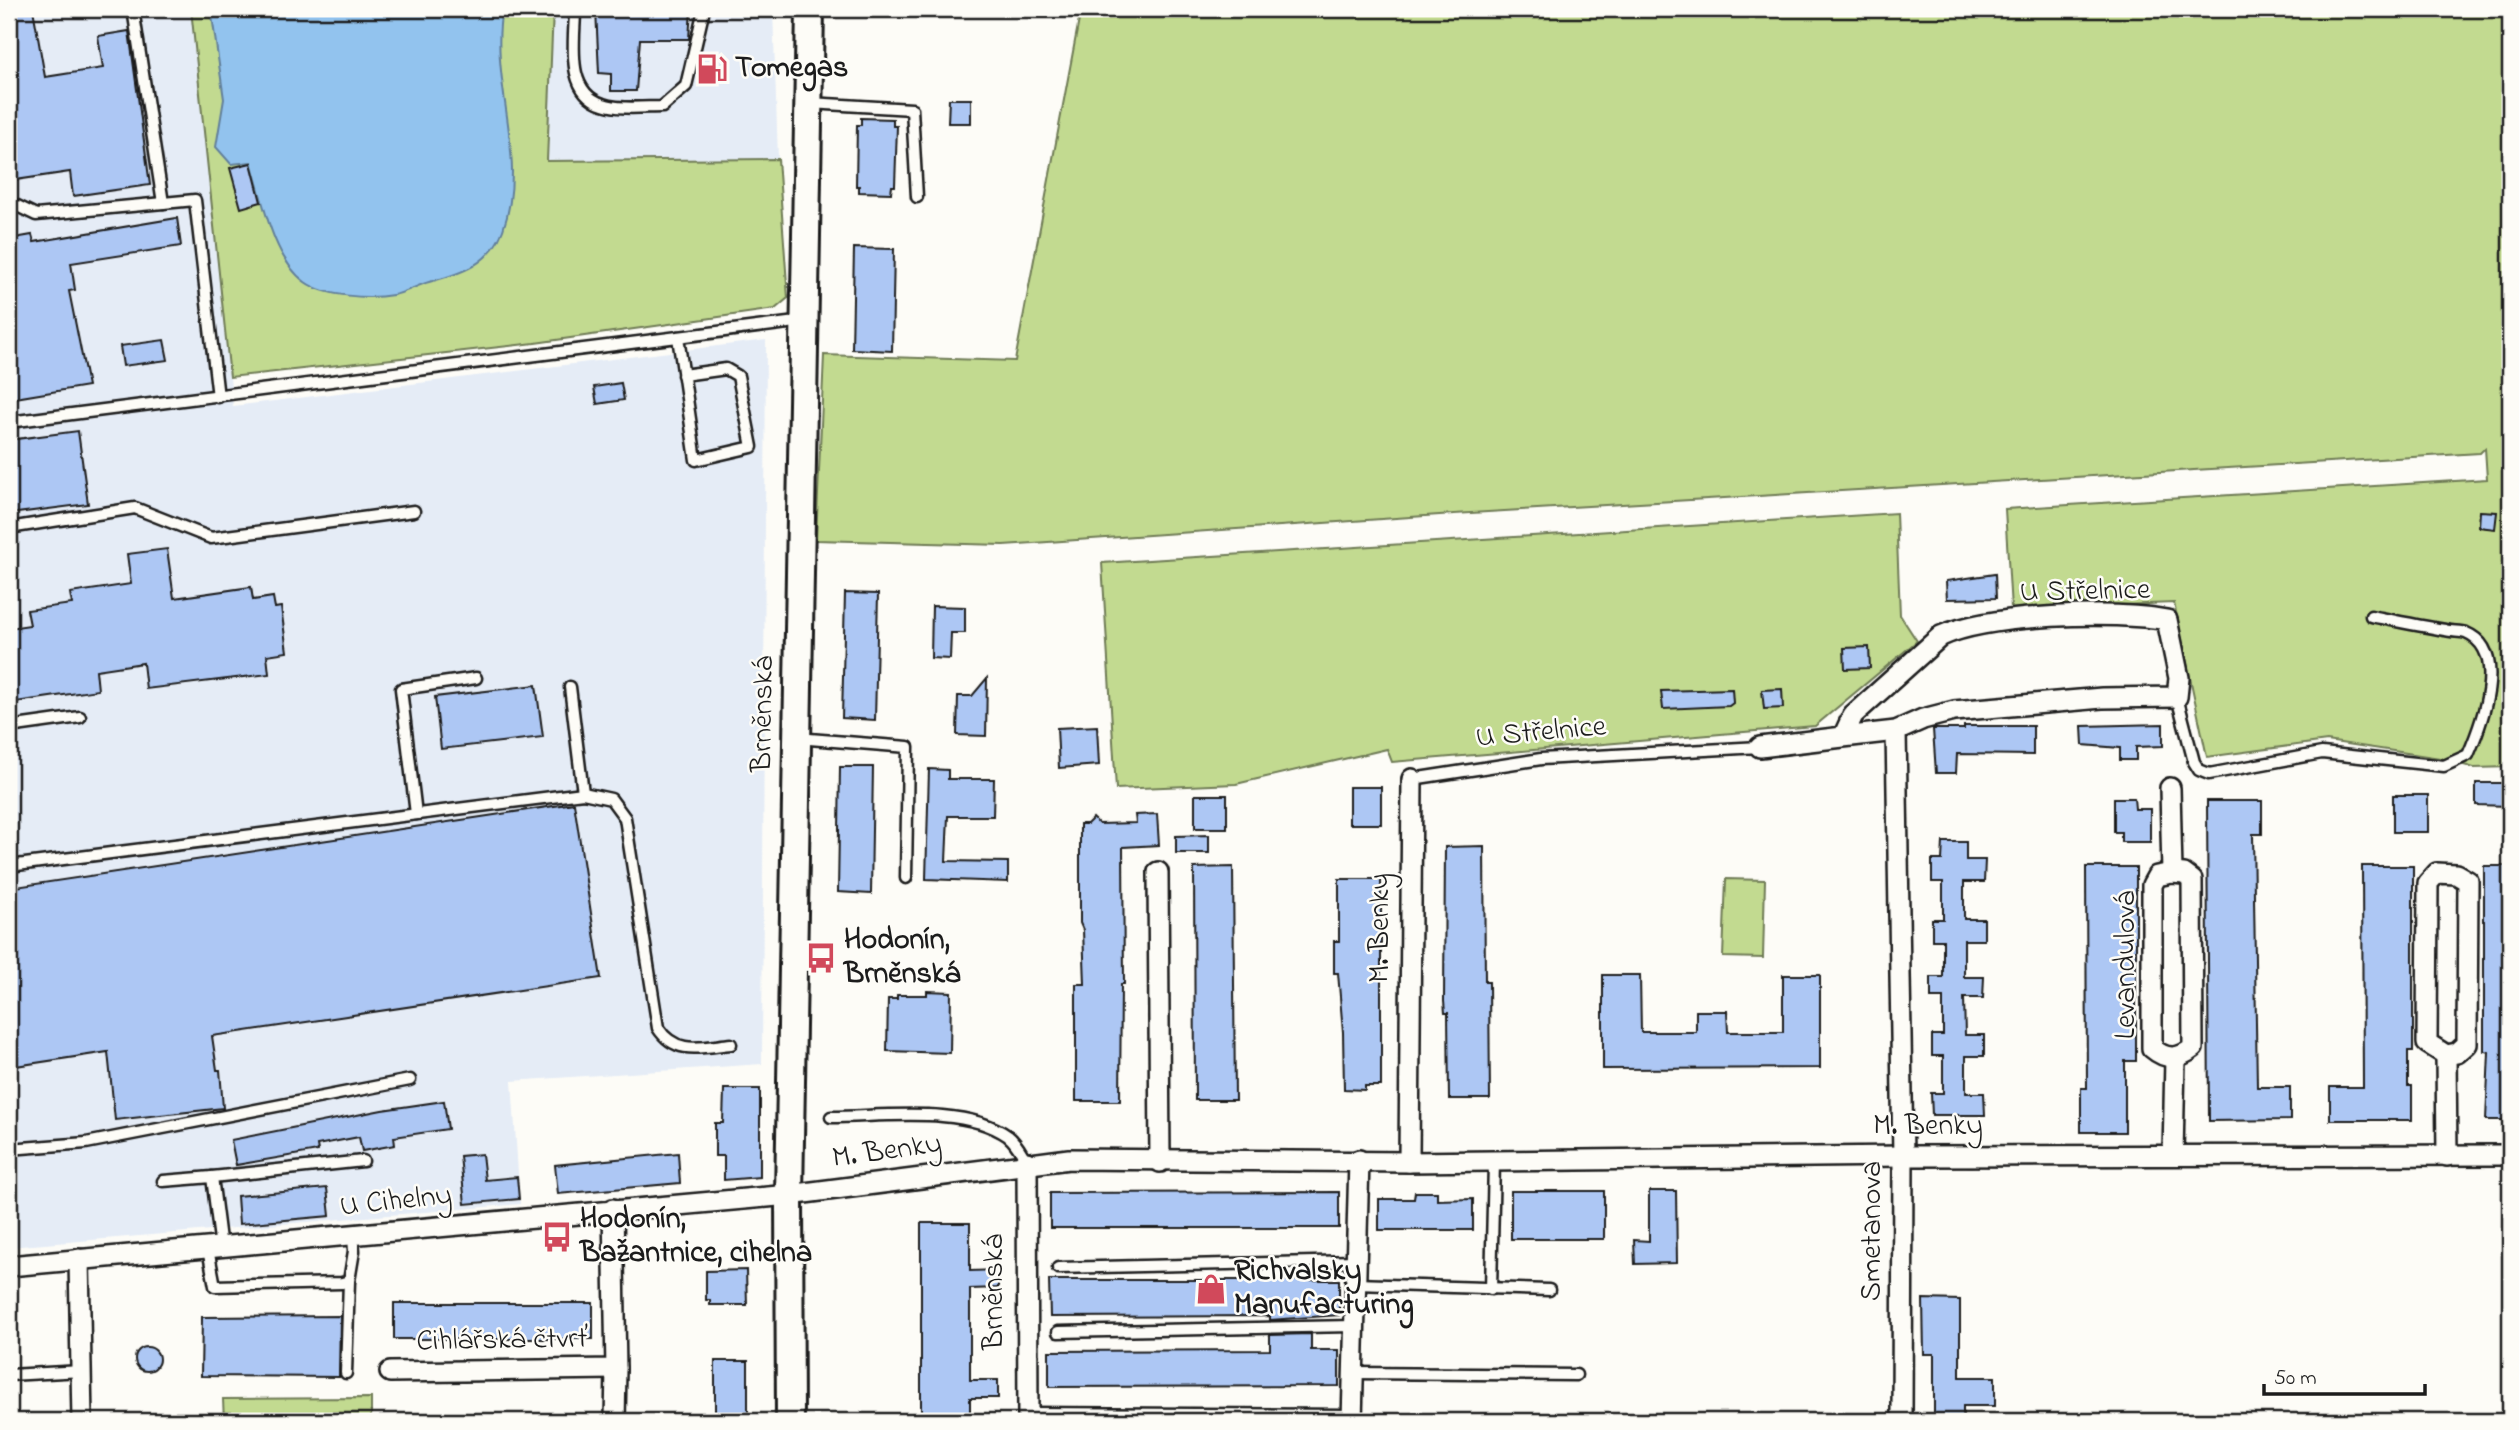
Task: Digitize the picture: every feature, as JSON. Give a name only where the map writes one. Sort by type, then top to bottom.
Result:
[{"type":"main road","name":"Brněnská","points":[[790,1421],[789,1195],[810,9]]},
{"type":"street","name":"U Střelnice","points":[[1760,747],[1896,731],[1923,719],[1954,711],[2102,698],[2178,697],[2179,678],[2167,620],[2135,615],[2105,615],[2022,620],[1956,629],[1941,636],[1853,715],[1843,737]]},
{"type":"street","name":"Smetanova","points":[[1896,731],[1903,1156],[1902,1421]]},
{"type":"street","name":"M. Benky","points":[[1409,1162],[1412,779]]},
{"type":"street","points":[[2170,788],[2172,873]]},
{"type":"street","points":[[1158,872],[1160,1162]]},
{"type":"street","name":"Levandulová","points":[[2172,873],[2184,874],[2192,880],[2193,1048],[2175,1058],[2161,1056],[2152,1048],[2152,885],[2157,876],[2172,873]]},
{"type":"street","points":[[2437,873],[2456,874],[2468,881],[2467,1044],[2457,1053],[2446,1055],[2427,1044],[2428,883],[2437,873]]},
{"type":"street","points":[[2446,1055],[2447,1156]]},
{"type":"street","name":"Levandulová","points":[[2173,1155],[2175,1058]]},
{"type":"street","name":"M. Benky","points":[[789,1195],[1069,1159],[1160,1162],[1493,1162],[1903,1156],[2510,1155]]},
{"type":"street","points":[[1352,1418],[1359,1160]]},
{"type":"street","name":"Brněnská","points":[[1027,1163],[1028,1417]]},
{"type":"street","name":"U Cihelny","points":[[9,1266],[353,1237],[613,1209],[789,1195]]},
{"type":"street","name":"Cihlářská čtvrť","points":[[613,1209],[615,1421]]},
{"type":"street","points":[[79,1259],[82,1421]]},
{"type":"street","name":"Cihlářská čtvrť","points":[[390,1372],[616,1369]]},
{"type":"lane","points":[[133,9],[163,203]]},
{"type":"lane","points":[[575,9],[575,78],[588,96],[604,105],[663,107],[686,86],[704,9]]},
{"type":"lane","points":[[808,103],[912,109],[918,197]]},
{"type":"lane","points":[[9,202],[36,215],[195,200],[218,397]]},
{"type":"lane","points":[[9,422],[804,321]]},
{"type":"lane","points":[[678,337],[683,375],[696,460],[752,447],[738,376],[726,369],[683,375]]},
{"type":"lane","points":[[9,528],[135,509],[211,538],[414,511]]},
{"type":"lane","points":[[2178,697],[2194,762],[2199,771],[2209,774],[2322,753],[2444,766],[2468,755],[2483,720],[2488,688],[2489,659],[2483,645],[2466,633],[2371,616]]},
{"type":"lane","points":[[416,814],[401,689],[475,678]]},
{"type":"lane","points":[[570,687],[583,793]]},
{"type":"lane","points":[[9,727],[80,717]]},
{"type":"lane","points":[[797,738],[908,747],[906,878]]},
{"type":"lane","name":"U Střelnice","points":[[1412,779],[1541,759],[1760,747]]},
{"type":"lane","points":[[9,866],[583,793],[611,799],[625,818],[658,1028],[667,1042],[686,1048],[731,1044]]},
{"type":"lane","points":[[9,1149],[86,1143],[410,1080]]},
{"type":"lane","points":[[831,1117],[961,1117],[1007,1136],[1017,1145],[1027,1163]]},
{"type":"lane","points":[[163,1181],[363,1161]]},
{"type":"lane","points":[[1491,1289],[1493,1162]]},
{"type":"lane","points":[[212,1177],[215,1286],[349,1281]]},
{"type":"lane","points":[[346,1373],[353,1237]]},
{"type":"lane","points":[[1058,1268],[1356,1261]]},
{"type":"lane","points":[[1355,1284],[1549,1290]]},
{"type":"lane","points":[[1058,1332],[1354,1326]]},
{"type":"lane","points":[[9,1375],[82,1371]]},
{"type":"lane","points":[[1353,1373],[1576,1375]]},
{"type":"lane","points":[[1028,1417],[1352,1418]]},
{"type":"shaded area","points":[[9,9],[191,9],[233,406],[766,340],[762,1064],[512,1081],[520,1204],[9,1247]]},
{"type":"shaded area","points":[[553,9],[773,9],[778,159],[547,161]]},
{"type":"green space","points":[[191,9],[553,9],[547,161],[778,159],[788,298],[775,309],[535,343],[230,377]]},
{"type":"green space","points":[[1081,9],[2510,9],[2510,767],[2474,768],[2440,758],[2327,741],[2207,757],[2174,603],[2011,609],[2005,509],[2487,479],[2485,448],[2480,453],[1454,514],[1003,545],[816,540],[824,355],[1015,361]]},
{"type":"green space","points":[[1896,513],[1900,615],[1917,641],[1815,726],[1392,762],[1387,749],[1236,784],[1116,789],[1102,563]]},
{"type":"green space","points":[[1726,879],[1765,880],[1763,958],[1723,957]]},
{"type":"green space","points":[[371,1398],[371,1421],[224,1421],[223,1399]]},
{"type":"water","points":[[211,9],[502,9],[500,64],[512,175],[510,202],[503,230],[490,252],[463,271],[393,295],[348,296],[324,291],[305,282],[294,272],[277,243],[264,210],[251,162],[231,164],[216,147],[224,99]]},
{"type":"building","points":[[9,9],[33,9],[45,77],[103,68],[98,36],[129,31],[150,185],[73,196],[70,172],[9,181]]},
{"type":"building","points":[[596,9],[691,9],[689,39],[640,39],[636,91],[611,91],[611,74],[599,73]]},
{"type":"building","points":[[949,99],[971,99],[971,123],[948,123]]},
{"type":"building","points":[[861,118],[893,119],[893,126],[897,126],[895,186],[892,186],[891,193],[859,192],[859,186],[856,186],[857,125],[861,125]]},
{"type":"building","points":[[251,163],[261,202],[241,208],[230,168]]},
{"type":"building","points":[[177,218],[181,246],[71,263],[75,290],[69,291],[88,386],[9,399],[9,239],[32,235],[34,242]]},
{"type":"building","points":[[854,248],[894,249],[892,351],[852,349]]},
{"type":"building","points":[[164,340],[168,360],[123,366],[120,346]]},
{"type":"building","points":[[621,383],[624,400],[597,404],[594,387]]},
{"type":"building","points":[[78,431],[88,504],[9,514],[9,440]]},
{"type":"building","points":[[2480,511],[2497,512],[2495,529],[2479,527]]},
{"type":"building","points":[[167,549],[174,598],[251,587],[253,600],[273,597],[275,608],[281,607],[287,652],[267,655],[269,674],[146,689],[143,663],[96,670],[98,690],[9,703],[9,628],[30,625],[27,610],[72,604],[70,593],[131,584],[127,554]]},
{"type":"building","points":[[1995,574],[1996,598],[1947,599],[1946,581]]},
{"type":"building","points":[[845,593],[878,594],[875,720],[842,718]]},
{"type":"building","points":[[932,606],[965,607],[965,633],[951,633],[950,659],[931,658]]},
{"type":"building","points":[[1869,647],[1870,668],[1845,669],[1844,648]]},
{"type":"building","points":[[987,678],[986,736],[957,735],[958,696],[972,696]]},
{"type":"building","points":[[536,685],[543,737],[441,749],[435,697]]},
{"type":"building","points":[[1732,689],[1733,703],[1729,706],[1663,709],[1661,691]]},
{"type":"building","points":[[1782,689],[1783,708],[1764,709],[1762,690]]},
{"type":"building","points":[[2163,724],[2163,746],[2136,747],[2136,760],[2120,760],[2120,748],[2083,745],[2082,726]]},
{"type":"building","points":[[1097,726],[1099,765],[1059,768],[1057,728]]},
{"type":"building","points":[[1964,726],[2033,726],[2033,755],[1957,754],[1956,773],[1936,773],[1933,729],[1964,729]]},
{"type":"building","points":[[840,767],[873,767],[871,894],[838,892]]},
{"type":"building","points":[[929,769],[948,770],[948,779],[994,779],[993,816],[948,816],[946,861],[1008,862],[1008,882],[926,879]]},
{"type":"building","points":[[2476,783],[2510,783],[2510,806],[2476,805]]},
{"type":"building","points":[[1349,787],[1381,787],[1381,824],[1349,824]]},
{"type":"building","points":[[1195,795],[1227,795],[1227,828],[1195,828]]},
{"type":"building","points":[[2393,795],[2428,795],[2428,832],[2393,832]]},
{"type":"building","points":[[2114,798],[2134,798],[2135,809],[2150,809],[2150,842],[2121,842],[2121,832],[2114,832]]},
{"type":"building","points":[[2207,801],[2262,801],[2262,834],[2253,834],[2257,1087],[2290,1087],[2290,1120],[2209,1121]]},
{"type":"building","points":[[574,803],[601,978],[212,1036],[217,1070],[220,1070],[223,1108],[115,1120],[108,1052],[9,1067],[9,888]]},
{"type":"building","points":[[1157,814],[1159,845],[1123,847],[1124,984],[1121,984],[1120,1101],[1076,1101],[1076,984],[1085,984],[1083,930],[1080,923],[1080,824],[1087,824],[1093,818],[1099,824],[1136,823],[1135,815]]},
{"type":"building","points":[[1209,835],[1209,853],[1176,853],[1176,836]]},
{"type":"building","points":[[1943,842],[1966,842],[1966,860],[1985,860],[1984,882],[1964,882],[1964,919],[1984,919],[1984,940],[1964,940],[1964,977],[1984,977],[1983,998],[1964,998],[1965,1035],[1984,1035],[1984,1056],[1966,1056],[1966,1093],[1984,1093],[1985,1115],[1932,1115],[1931,1093],[1943,1093],[1943,1056],[1932,1056],[1932,1035],[1943,1035],[1943,998],[1931,998],[1931,977],[1943,977],[1943,940],[1932,940],[1932,919],[1943,919],[1943,882],[1932,882],[1932,860],[1942,860]]},
{"type":"building","points":[[1484,846],[1485,982],[1489,982],[1490,1099],[1449,1099],[1448,1013],[1445,1013],[1444,1001],[1445,847]]},
{"type":"building","points":[[2362,866],[2413,866],[2413,1051],[2408,1051],[2412,1120],[2330,1120],[2330,1087],[2363,1087]]},
{"type":"building","points":[[2484,866],[2510,866],[2510,1120],[2486,1120],[2489,1052],[2484,1051]]},
{"type":"building","points":[[1233,867],[1235,1100],[1195,1100],[1194,868]]},
{"type":"building","points":[[2086,867],[2136,867],[2136,1061],[2125,1061],[2125,1132],[2081,1132],[2081,1088],[2087,1088]]},
{"type":"building","points":[[1339,879],[1381,879],[1381,1086],[1365,1086],[1365,1090],[1344,1089],[1338,973],[1334,973],[1334,941],[1339,941]]},
{"type":"building","points":[[1603,975],[1640,975],[1641,1032],[1696,1032],[1696,1011],[1727,1011],[1728,1032],[1783,1032],[1783,975],[1820,975],[1820,1068],[1603,1069]]},
{"type":"building","points":[[927,991],[951,992],[950,1053],[887,1051],[888,999],[897,999],[897,995],[927,995]]},
{"type":"building","points":[[724,1089],[760,1089],[760,1177],[724,1180],[724,1156],[715,1156],[715,1123],[723,1123]]},
{"type":"building","points":[[444,1101],[448,1129],[394,1137],[395,1145],[362,1151],[359,1137],[317,1145],[318,1151],[236,1165],[231,1140],[382,1110]]},
{"type":"building","points":[[678,1153],[680,1183],[558,1194],[555,1165]]},
{"type":"building","points":[[482,1154],[485,1180],[517,1177],[519,1199],[465,1204],[460,1156]]},
{"type":"building","points":[[327,1188],[330,1216],[239,1224],[237,1196]]},
{"type":"building","points":[[1511,1191],[1604,1191],[1604,1239],[1511,1239]]},
{"type":"building","points":[[1649,1191],[1676,1191],[1677,1263],[1635,1264],[1634,1240],[1649,1241]]},
{"type":"building","points":[[1339,1192],[1339,1228],[1050,1228],[1050,1193]]},
{"type":"building","points":[[1415,1192],[1437,1192],[1437,1200],[1473,1199],[1473,1230],[1379,1230],[1379,1199],[1414,1199]]},
{"type":"building","points":[[921,1223],[970,1223],[970,1271],[998,1270],[998,1288],[970,1289],[970,1380],[998,1380],[998,1398],[970,1398],[970,1421],[921,1421]]},
{"type":"building","points":[[746,1270],[747,1305],[710,1305],[710,1300],[706,1300],[706,1271]]},
{"type":"building","points":[[1049,1280],[1339,1280],[1339,1315],[1270,1320],[1270,1316],[1050,1317]]},
{"type":"building","points":[[1923,1299],[1960,1300],[1960,1377],[1995,1377],[1995,1406],[1963,1406],[1963,1421],[1934,1421],[1934,1354],[1924,1354]]},
{"type":"building","points":[[394,1303],[593,1303],[593,1339],[394,1339]]},
{"type":"building","points":[[340,1316],[339,1377],[201,1376],[202,1317]]},
{"type":"building","points":[[1311,1334],[1311,1350],[1339,1350],[1339,1386],[1049,1387],[1049,1351],[1270,1350],[1270,1335]]},
{"type":"building","points":[[147,1347],[158,1354],[159,1359],[152,1370],[147,1371],[136,1364],[135,1359],[142,1348]]},
{"type":"building","points":[[715,1361],[748,1361],[748,1421],[715,1421]]},
{"type":"place","name":"Tomegas","points":[[712,69]]},
{"type":"place","name":"Hodonín, Brněnská","points":[[821,958]]},
{"type":"place","name":"Hodonín, Bažantnice, cihelna","points":[[557,1237]]},
{"type":"place","name":"Richvalsky Manufacturing","points":[[1211,1289]]}]
